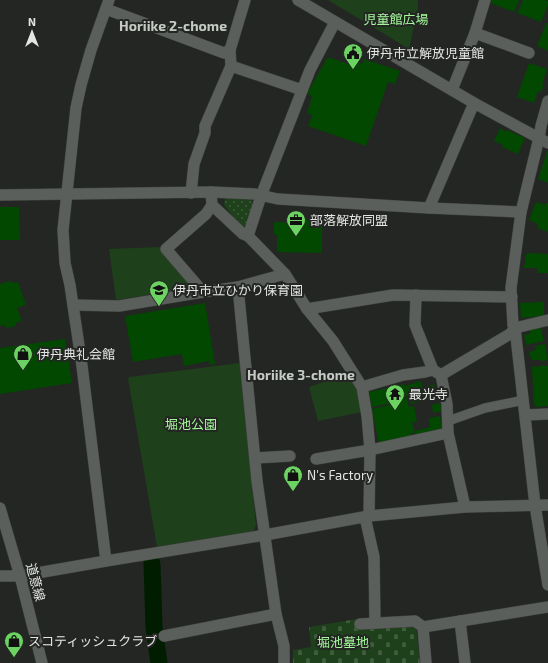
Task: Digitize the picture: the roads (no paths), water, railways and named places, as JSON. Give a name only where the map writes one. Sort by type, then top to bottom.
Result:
[{"type":"street","points":[[191,193],[194,164],[205,133],[205,126],[231,66],[230,50],[245,0]]},
{"type":"street","points":[[298,0],[474,103],[544,141]]},
{"type":"street","points":[[452,90],[475,33],[483,1]]},
{"type":"street","points":[[106,561],[73,305],[65,263],[63,230],[76,108],[89,57],[107,5],[224,54],[230,50]]},
{"type":"street","points":[[248,236],[261,196],[310,70],[335,22]]},
{"type":"street","points":[[475,33],[529,53]]},
{"type":"street","points":[[231,66],[302,90]]},
{"type":"street","points":[[548,101],[541,126],[544,141],[521,212],[511,288],[512,324],[515,328],[535,505],[548,585]]},
{"type":"street","points":[[429,208],[474,103]]},
{"type":"street","points":[[0,195],[211,192],[255,194],[278,199],[521,212]]},
{"type":"street","points":[[203,292],[166,249],[206,214],[212,205],[211,192]]},
{"type":"street","points":[[212,205],[243,234],[248,236],[285,274],[307,309],[333,341],[362,387],[367,416],[370,450],[367,517],[374,557],[375,623]]},
{"type":"street","points":[[73,305],[119,306],[238,287],[285,274]]},
{"type":"street","points":[[238,287],[255,458],[276,614],[284,646],[284,663]]},
{"type":"street","points":[[307,309],[393,295],[512,297]]},
{"type":"street","points":[[416,295],[415,325],[437,372],[447,404],[448,433],[465,507]]},
{"type":"street","points":[[362,387],[403,375],[437,372],[510,334],[515,328],[548,320]]},
{"type":"street","points":[[526,415],[548,414]]},
{"type":"street","points":[[316,459],[370,450],[448,433]]},
{"type":"street","points":[[255,458],[290,456]]},
{"type":"street","points":[[0,576],[20,576],[367,517],[465,507],[548,505]]},
{"type":"street","name":"道意線","points":[[0,508],[20,576],[42,663]]},
{"type":"street","points":[[360,624],[415,621],[423,627],[548,607]]},
{"type":"street","points":[[164,636],[276,614]]},
{"type":"street","points":[[460,621],[465,663]]},
{"type":"street","points":[[423,627],[426,663]]},
{"type":"lane","points":[[448,421],[485,408],[524,400]]},
{"type":"waterway","points":[[152,564],[154,627],[159,663]]},
{"type":"place","name":"伊丹市立解放児童館","points":[[353,70]]},
{"type":"place","name":"部落解放同盟","points":[[296,237]]},
{"type":"place","name":"伊丹市立ひかり保育園","points":[[159,307]]},
{"type":"place","name":"伊丹典礼会館","points":[[23,371]]},
{"type":"place","name":"最光寺","points":[[395,411]]},
{"type":"place","name":"N's Factory","points":[[293,492]]},
{"type":"place","name":"スコティッシュクラブ","points":[[14,658]]},
{"type":"district","name":"Horiike 2-chome","points":[[173,26]]},
{"type":"district","name":"Horiike 3-chome","points":[[301,375]]},
{"type":"park label","name":"児童館広場","points":[[396,19]]},
{"type":"park label","name":"堀池公園","points":[[191,424]]},
{"type":"park label","name":"堀池墓地","points":[[343,642]]}]
